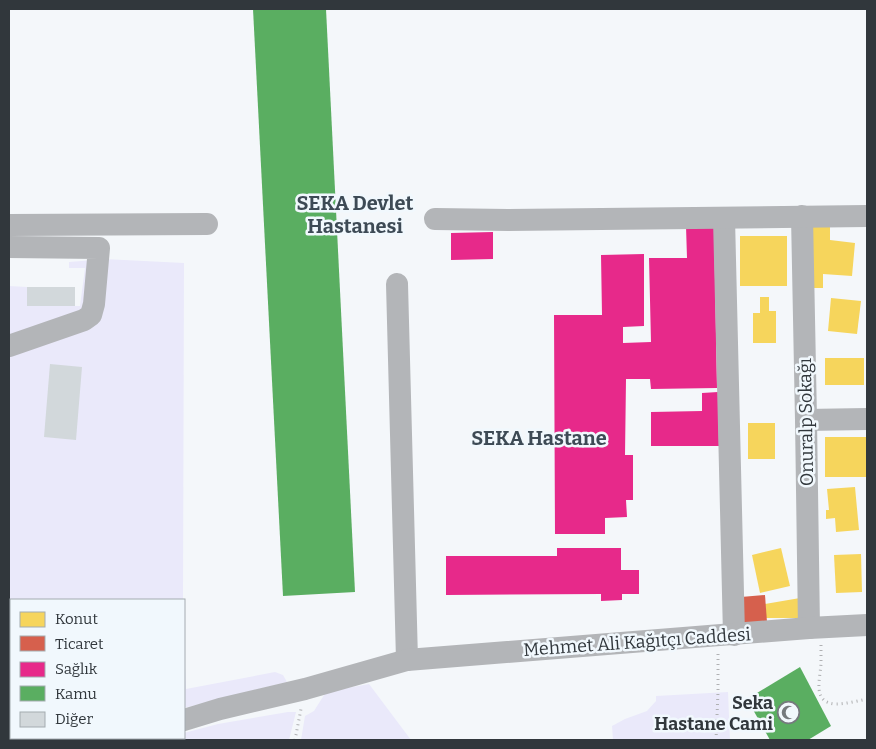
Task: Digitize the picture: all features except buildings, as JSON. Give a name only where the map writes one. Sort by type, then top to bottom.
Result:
[{"type":"street","name":"Onuralp Sokağı","points":[[802,216],[806,420],[815,635]]},
{"type":"street","points":[[434,219],[508,220],[867,216]]},
{"type":"street","points":[[724,218],[734,635]]},
{"type":"street","points":[[9,224],[207,224]]},
{"type":"street","points":[[9,247],[99,248],[92,315],[84,320],[9,346]]},
{"type":"street","points":[[398,284],[406,660]]},
{"type":"street","points":[[806,420],[867,419]]},
{"type":"street","name":"Mehmet Ali Kağıtçı Caddesi","points":[[185,720],[220,709],[305,689],[406,660],[734,635],[815,635],[867,625]]},
{"type":"path","points":[[815,635],[821,665],[820,696],[827,703],[837,704],[867,699]]},
{"type":"path","points":[[716,740],[718,653]]},
{"type":"path","points":[[295,740],[305,689]]},
{"type":"shaded area","points":[[104,259],[184,263],[183,599],[10,599],[10,739],[81,739],[9,740],[9,352],[92,326]]},
{"type":"shaded area","points":[[94,260],[87,310],[9,343],[9,286],[27,287],[27,306],[80,306],[85,268],[69,268],[69,262]]},
{"type":"shaded area","points":[[185,668],[186,689],[275,672],[283,675],[287,682],[185,708]]},
{"type":"shaded area","points":[[369,684],[411,740],[301,740],[305,716],[314,711],[326,692]]},
{"type":"shaded area","points":[[728,692],[730,740],[613,740],[612,726],[647,711],[656,701],[656,696]]},
{"type":"shaded area","points":[[296,712],[289,740],[183,739],[185,739],[185,733],[218,724]]},
{"type":"place","name":"Seka Hastane Cami","points":[[789,713]]},
{"type":"district","name":"SEKA Devlet Hastanesi","points":[[355,214]]},
{"type":"district","name":"SEKA Hastane","points":[[539,438]]}]
